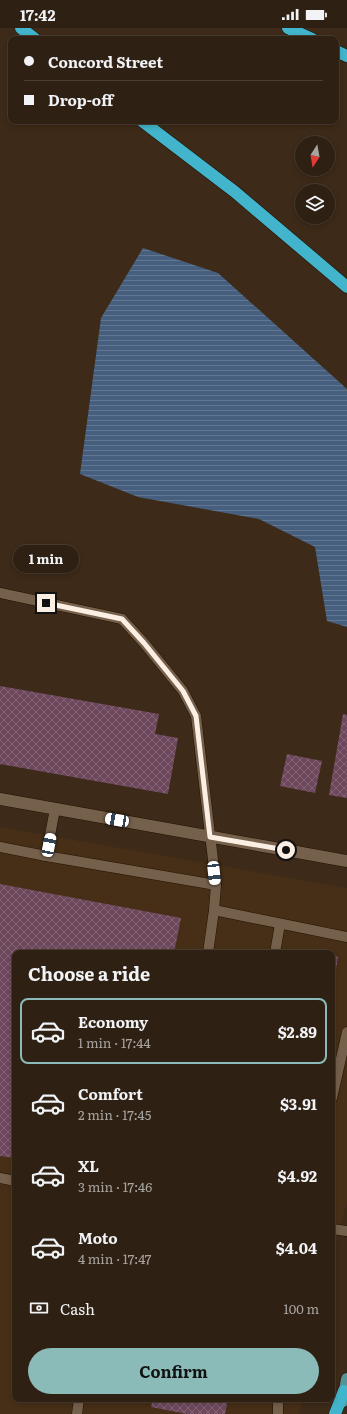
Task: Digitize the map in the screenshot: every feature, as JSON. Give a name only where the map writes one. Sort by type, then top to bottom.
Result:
[{"type":"highway","points":[[21,28],[31,36]]},
{"type":"highway","points":[[288,28],[305,36]]},
{"type":"highway","points":[[146,124],[235,192],[347,287]]},
{"type":"highway","points":[[335,1414],[344,1391]]},
{"type":"main road","points":[[341,1414],[347,1378]]},
{"type":"street","points":[[0,799],[347,861]]},
{"type":"lane","points":[[0,593],[122,619],[144,643],[183,691],[196,716],[216,886],[208,950]]},
{"type":"lane","points":[[46,856],[55,809]]},
{"type":"lane","points":[[0,847],[216,886]]},
{"type":"lane","points":[[214,910],[347,937]]},
{"type":"lane","points":[[276,950],[280,924]]},
{"type":"lane","points":[[335,1085],[347,1032]]},
{"type":"lane","points":[[0,1178],[12,1180]]},
{"type":"lane","points":[[335,1229],[347,1231]]},
{"type":"lane","points":[[77,1414],[79,1402]]},
{"type":"lane","points":[[278,1402],[278,1414]]},
{"type":"shaded area","points":[[0,827],[347,888],[347,1202],[335,1248],[335,950],[12,950],[12,1402],[301,1402],[299,1414],[0,1414]]},
{"type":"water","points":[[143,248],[218,273],[347,389],[347,627],[327,621],[315,547],[259,519],[138,497],[80,474],[101,318]]},
{"type":"building","points":[[0,686],[159,714],[155,734],[178,738],[168,794],[0,764]]},
{"type":"building","points":[[343,714],[347,715],[347,798],[329,795]]},
{"type":"building","points":[[287,754],[322,761],[315,793],[280,786]]},
{"type":"building","points":[[0,884],[181,918],[175,950],[12,950],[12,1158],[0,1156]]},
{"type":"building","points":[[335,956],[338,957],[335,974]]},
{"type":"building","points":[[152,1402],[227,1402],[225,1414],[187,1414],[151,1407]]},
{"type":"route","points":[[46,603],[122,619],[144,643],[183,691],[196,716],[210,837],[286,850]]}]
